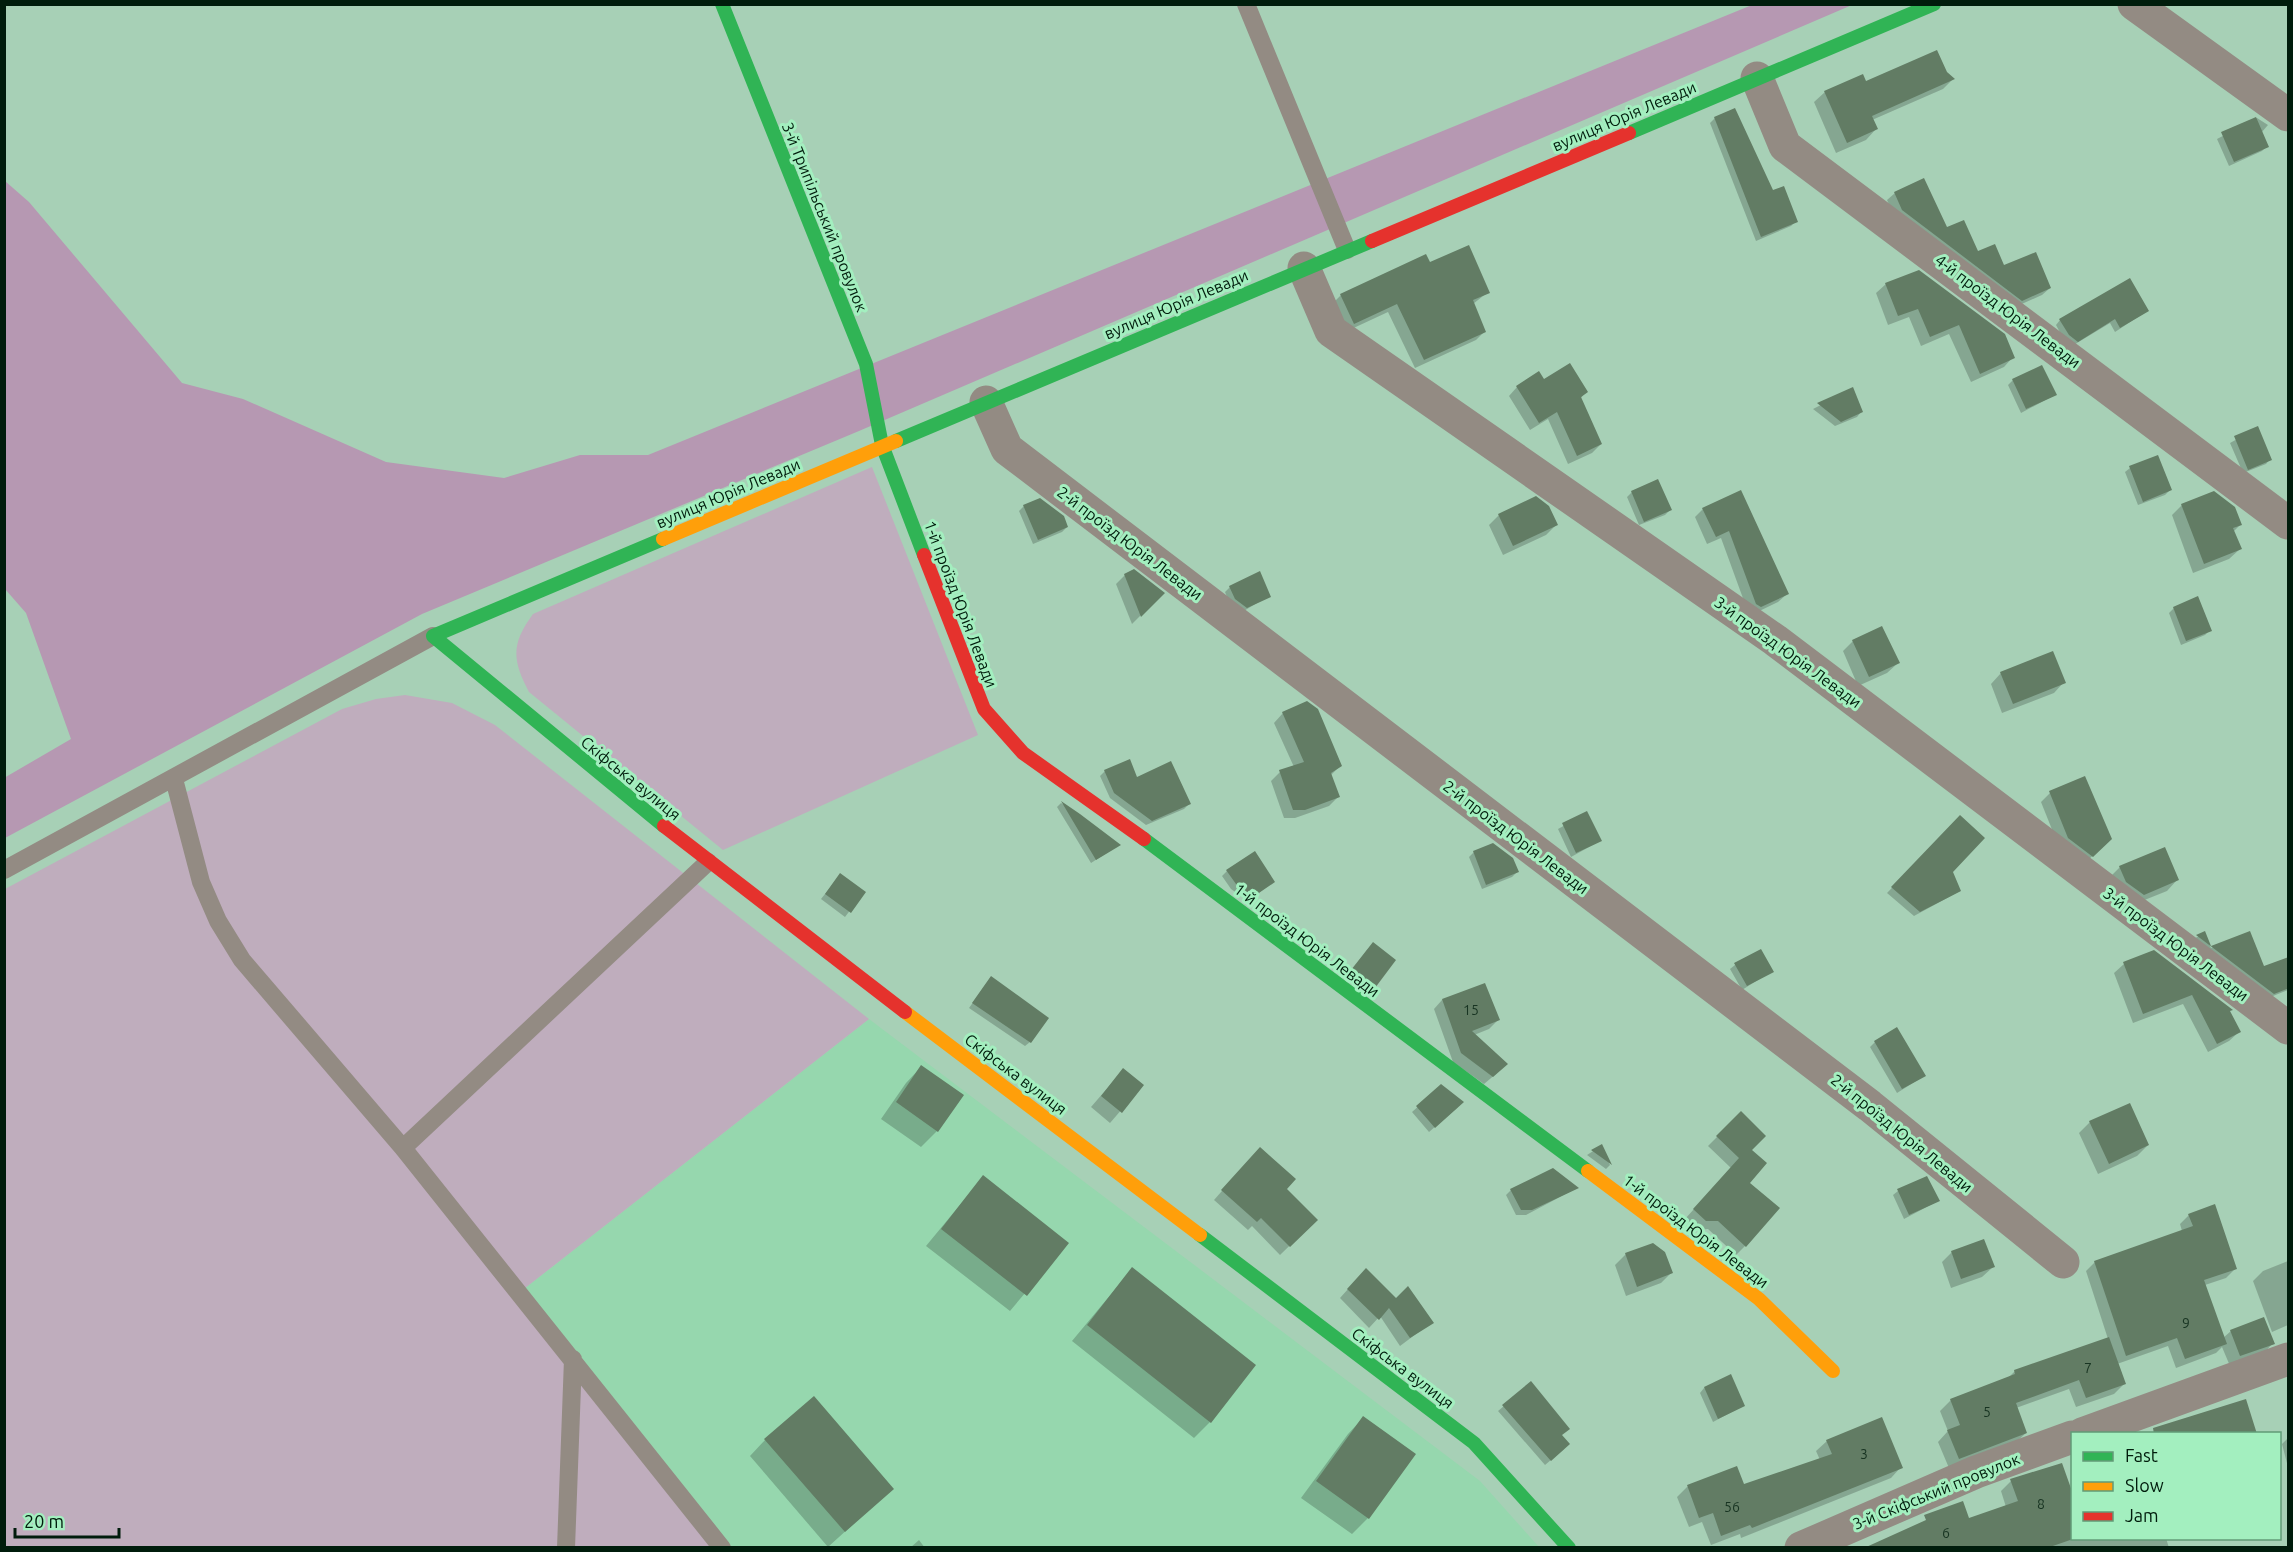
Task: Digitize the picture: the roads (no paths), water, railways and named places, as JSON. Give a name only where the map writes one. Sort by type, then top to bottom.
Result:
[{"type":"street","name":"3-й Трипільський провулок","points":[[722,4],[866,364],[882,445]]},
{"type":"street","name":"вулиця Юрія Левади","points":[[433,636],[1934,4]]},
{"type":"street","points":[[2134,4],[2289,115]]},
{"type":"street","name":"4-й проїзд Юрія Левади","points":[[1757,78],[1785,146],[2289,523]]},
{"type":"street","name":"3-й проїзд Юрія Левади","points":[[1304,268],[1331,331],[1774,640],[2289,1028]]},
{"type":"street","name":"2-й проїзд Юрія Левади","points":[[986,402],[1007,449],[1870,1106],[2063,1262]]},
{"type":"street","name":"1-й проїзд Юрія Левади","points":[[882,445],[984,709],[1023,753],[1092,799],[1759,1299],[1833,1371]]},
{"type":"street","name":"Скіфська вулиця","points":[[433,636],[708,862],[1474,1443],[1569,1548]]},
{"type":"street","points":[[2088,1432],[2289,1359]]},
{"type":"street","name":"3-й Скіфський провулок","points":[[1801,1548],[1976,1472],[2071,1438]]},
{"type":"lane","points":[[1246,4],[1347,250]]},
{"type":"lane","points":[[4,870],[433,636]]},
{"type":"lane","points":[[174,779],[201,882],[218,921],[242,960],[403,1148],[722,1548]]},
{"type":"lane","points":[[403,1148],[708,862]]},
{"type":"lane","points":[[566,1548],[573,1359]]}]
